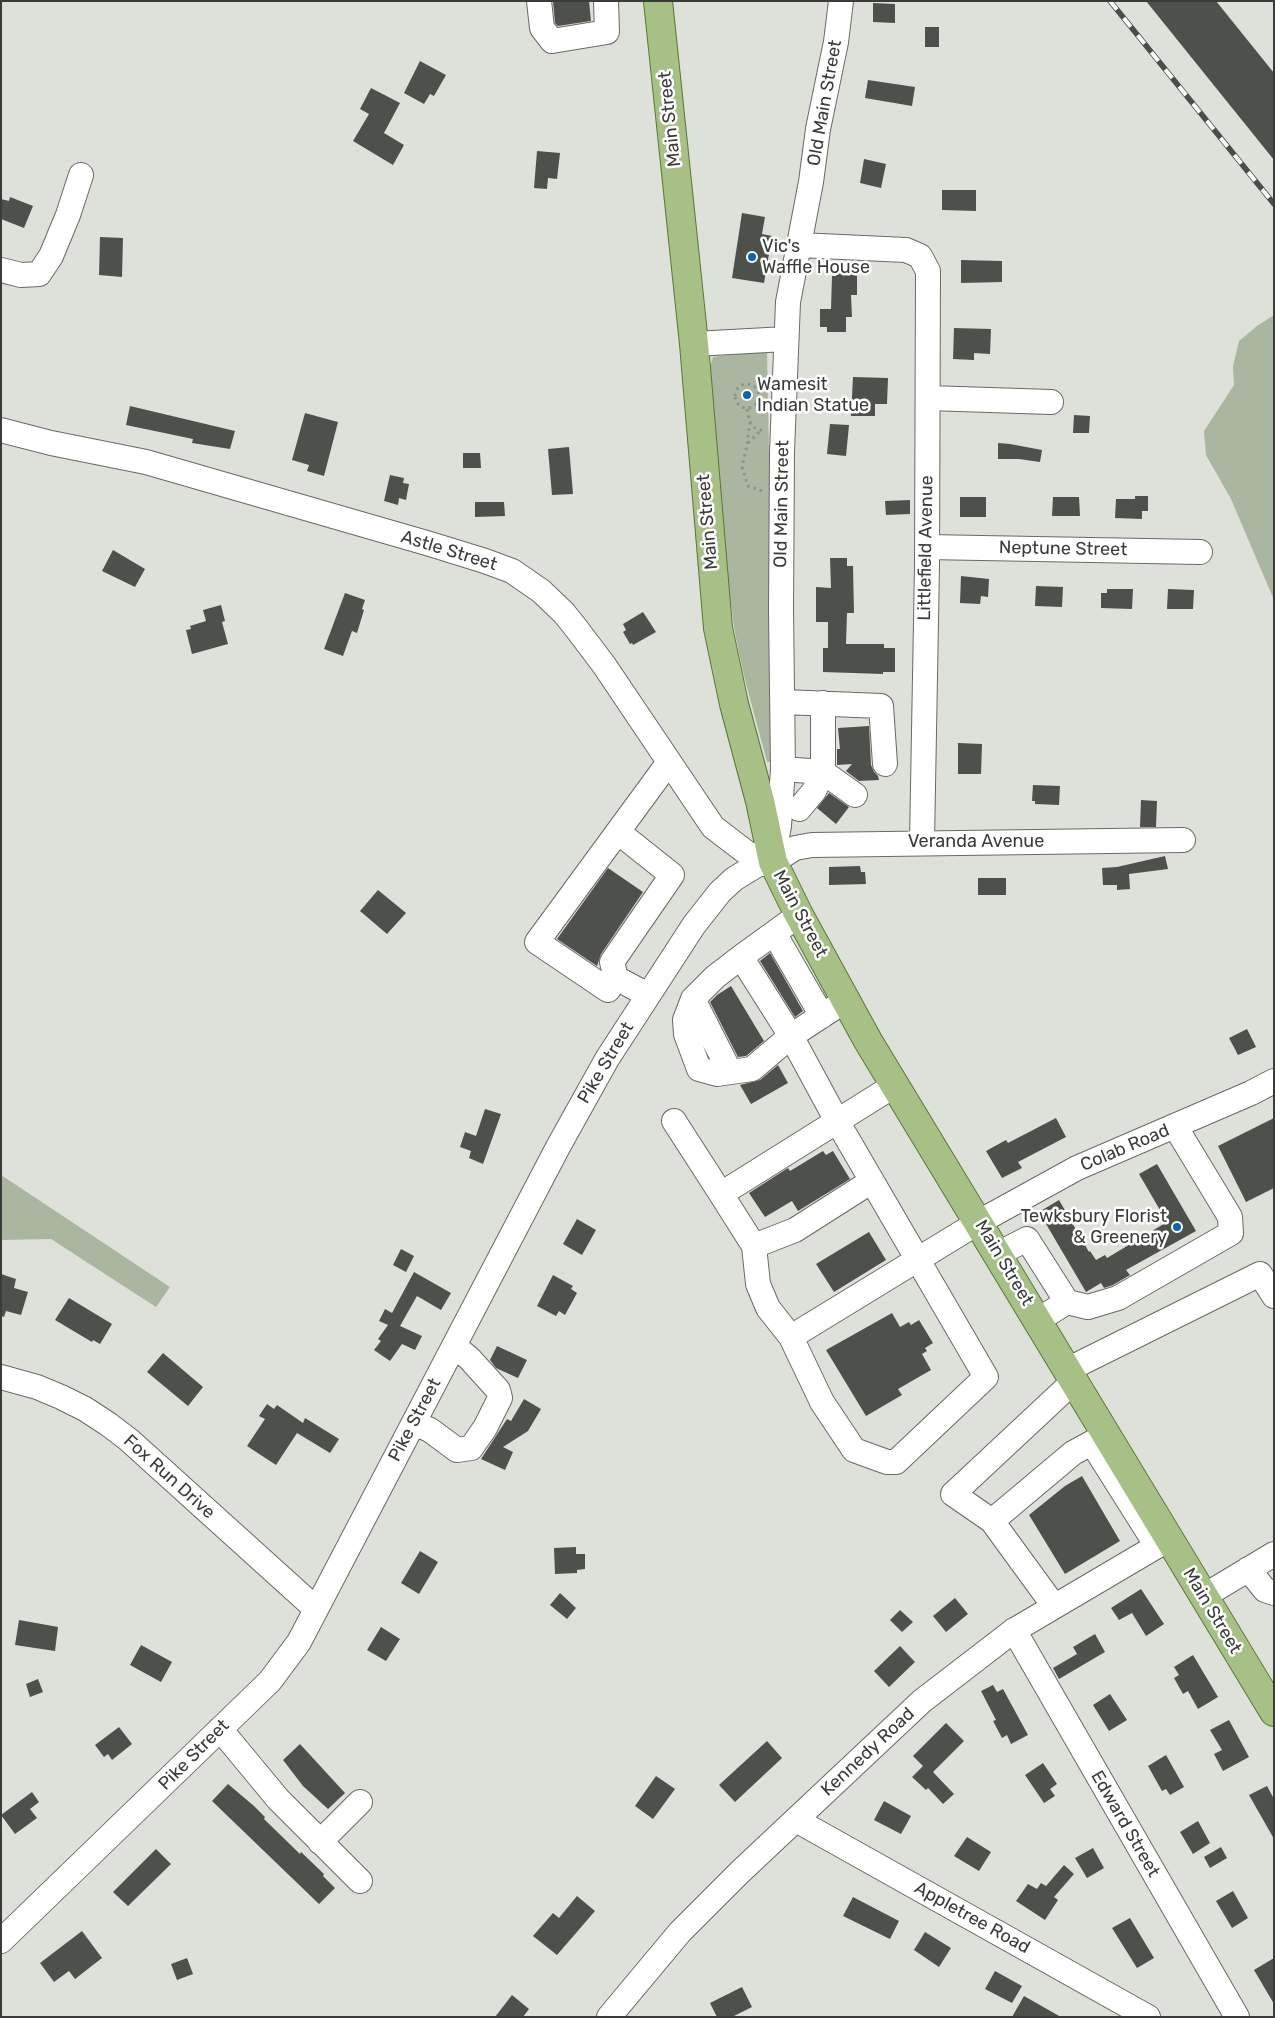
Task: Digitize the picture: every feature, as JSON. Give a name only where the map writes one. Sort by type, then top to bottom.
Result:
[{"type":"main road","name":"Main Street","points":[[663,6],[718,628],[734,704],[760,800],[772,862],[799,916],[895,1085],[1070,1376],[1099,1439],[1163,1542],[1204,1596],[1274,1712]]},
{"type":"street","points":[[539,1],[542,28],[552,41],[607,32],[606,1]]},
{"type":"street","name":"Old Main Street","points":[[772,862],[779,826],[783,769],[783,702],[781,610],[782,492],[772,430],[786,339],[788,302],[818,128],[837,34],[840,1]]},
{"type":"street","points":[[1,270],[21,275],[39,274],[51,256],[81,175]]},
{"type":"street","name":"Littlefield Avenue","points":[[799,245],[906,250],[920,256],[928,271],[922,842]]},
{"type":"street","points":[[694,344],[786,339]]},
{"type":"street","points":[[928,398],[1051,402]]},
{"type":"street","name":"Astle Street","points":[[1,430],[29,438],[153,464],[476,558],[512,571],[532,584],[564,613],[599,659],[713,827],[747,853],[772,862]]},
{"type":"street","name":"Neptune Street","points":[[926,547],[1200,552]]},
{"type":"street","points":[[783,702],[881,706],[885,764]]},
{"type":"street","points":[[799,809],[814,791],[823,772],[823,704]]},
{"type":"street","points":[[618,832],[672,875],[612,962],[616,978],[608,990],[537,942],[669,762]]},
{"type":"street","points":[[783,769],[823,772],[855,795]]},
{"type":"street","name":"Veranda Avenue","points":[[772,862],[795,848],[812,845],[922,842],[1183,840]]},
{"type":"street","name":"Pike Street","points":[[1,1941],[270,1681],[299,1642],[558,1147],[607,1059],[694,925],[720,892],[744,871],[757,865],[772,862]]},
{"type":"street","points":[[799,916],[740,957],[715,977],[694,999],[730,1072],[752,1069],[792,1036],[846,1000]]},
{"type":"street","points":[[774,933],[822,1016]]},
{"type":"street","points":[[674,1121],[754,1246],[758,1284],[768,1308],[791,1337],[822,1402],[854,1450],[887,1462],[896,1462],[986,1377],[837,1121],[792,1036],[740,957]]},
{"type":"street","points":[[616,978],[648,995]]},
{"type":"street","name":"Colab Road","points":[[791,1337],[979,1222],[1077,1168],[1251,1093],[1274,1081]]},
{"type":"street","points":[[721,1194],[895,1085]]},
{"type":"street","points":[[998,1254],[1027,1240],[1067,1302],[1088,1307],[1118,1298],[1231,1233],[1230,1216],[1174,1126]]},
{"type":"street","points":[[754,1246],[796,1230],[872,1181]]},
{"type":"street","points":[[1054,1606],[992,1521],[952,1494],[1070,1376],[1260,1274],[1274,1296]]},
{"type":"street","points":[[1038,1320],[1067,1302]]},
{"type":"street","points":[[414,1423],[430,1430],[458,1450],[471,1448],[485,1428],[500,1398],[498,1390],[469,1358],[454,1346]]},
{"type":"street","name":"Fox Run Drive","points":[[1,1377],[37,1387],[62,1397],[108,1424],[135,1446],[316,1610]]},
{"type":"street","points":[[992,1521],[1074,1454],[1099,1439]]},
{"type":"street","name":"Kennedy Road","points":[[609,2017],[680,1932],[922,1701],[1014,1630],[1163,1542]]},
{"type":"street","points":[[1204,1596],[1274,1554]]},
{"type":"street","points":[[1248,1569],[1265,1590],[1274,1594]]},
{"type":"street","name":"Edward Street","points":[[1014,1630],[1237,2017]]},
{"type":"street","points":[[220,1729],[278,1799],[360,1881]]},
{"type":"street","points":[[320,1842],[360,1802]]},
{"type":"street","name":"Appletree Road","points":[[796,1820],[1148,2017]]},
{"type":"path","points":[[742,384],[750,384],[758,391],[755,406],[748,409],[740,408],[736,399],[737,389],[742,384]]},
{"type":"path","points":[[748,409],[750,422],[748,443],[742,467],[748,486],[758,491],[782,492]]},
{"type":"path","points":[[750,422],[755,428],[772,430]]},
{"type":"path","points":[[748,443],[772,430]]},
{"type":"green space","points":[[1274,315],[1274,600],[1231,499],[1206,455],[1204,431],[1234,385],[1233,366],[1239,341]]},
{"type":"green space","points":[[767,350],[775,761],[767,762],[743,672],[734,628],[721,521],[709,371],[713,357]]},
{"type":"green space","points":[[1,1175],[170,1287],[156,1307],[51,1239],[1,1240]]},
{"type":"building","points":[[553,1],[589,1],[591,21],[558,26],[555,23]]},
{"type":"building","points":[[1146,1],[1216,1],[1274,73],[1274,160]]},
{"type":"building","points":[[873,3],[895,4],[895,23],[873,22]]},
{"type":"building","points":[[925,27],[939,27],[939,47],[925,47]]},
{"type":"building","points":[[420,61],[446,75],[434,96],[430,94],[424,104],[404,93]]},
{"type":"building","points":[[868,80],[915,87],[912,106],[865,98]]},
{"type":"building","points":[[371,88],[400,103],[384,133],[404,145],[393,165],[353,141],[369,114],[360,109]]},
{"type":"building","points":[[537,151],[560,153],[557,179],[548,178],[547,189],[534,188]]},
{"type":"building","points":[[864,159],[886,164],[881,188],[860,183]]},
{"type":"building","points":[[942,190],[976,190],[976,211],[942,210]]},
{"type":"building","points":[[10,197],[33,206],[24,228],[1,219],[1,199],[9,201]]},
{"type":"building","name":"Vic's Waffle House","points":[[742,213],[765,217],[762,234],[772,236],[764,283],[732,278]]},
{"type":"building","points":[[100,237],[123,238],[122,277],[99,275]]},
{"type":"building","points":[[961,260],[1002,261],[1002,282],[961,283]]},
{"type":"building","points":[[836,267],[857,267],[857,295],[851,295],[852,317],[846,317],[846,332],[827,332],[827,327],[820,327],[820,309],[831,309],[832,276],[836,276]]},
{"type":"building","points":[[954,328],[991,329],[990,354],[974,353],[974,360],[953,359]]},
{"type":"building","points":[[853,377],[888,378],[887,404],[875,404],[875,416],[851,416]]},
{"type":"building","points":[[130,406],[235,431],[230,449],[192,443],[193,439],[126,425]]},
{"type":"building","points":[[305,413],[338,422],[324,476],[307,471],[309,465],[292,460]]},
{"type":"building","points":[[1074,415],[1090,416],[1089,433],[1073,433]]},
{"type":"building","points":[[830,424],[849,425],[846,456],[827,454]]},
{"type":"building","points":[[998,443],[1042,450],[1040,462],[998,459]]},
{"type":"building","points":[[569,447],[573,494],[552,495],[548,449]]},
{"type":"building","points":[[463,453],[480,453],[481,468],[463,468]]},
{"type":"building","points":[[390,475],[404,478],[403,483],[409,484],[406,500],[399,498],[398,505],[384,501]]},
{"type":"building","points":[[1135,496],[1148,496],[1148,511],[1142,511],[1142,519],[1115,518],[1116,499],[1135,499]]},
{"type":"building","points":[[960,497],[986,497],[986,517],[960,517]]},
{"type":"building","points":[[1053,497],[1079,497],[1080,516],[1052,516]]},
{"type":"building","points":[[910,500],[910,514],[886,515],[885,501]]},
{"type":"building","points":[[475,502],[504,502],[505,516],[475,517]]},
{"type":"building","points":[[113,550],[145,569],[135,587],[102,571]]},
{"type":"building","points":[[830,558],[847,558],[847,566],[853,566],[854,613],[847,613],[846,644],[884,644],[884,648],[895,648],[895,672],[883,672],[883,674],[823,672],[823,648],[828,648],[828,622],[816,622],[816,587],[831,588]]},
{"type":"building","points":[[961,576],[989,579],[988,597],[981,596],[980,604],[960,603]]},
{"type":"building","points":[[1036,586],[1063,587],[1062,607],[1035,606]]},
{"type":"building","points":[[1107,589],[1133,589],[1132,609],[1101,608],[1101,593],[1107,593]]},
{"type":"building","points":[[1168,589],[1194,590],[1193,609],[1167,609]]},
{"type":"building","points":[[345,593],[365,600],[357,633],[352,631],[343,656],[324,649]]},
{"type":"building","points":[[221,605],[225,621],[222,622],[228,644],[192,654],[186,630],[191,629],[190,626],[206,621],[203,610]]},
{"type":"building","points":[[643,612],[656,632],[633,645],[632,643],[630,644],[623,632],[626,630],[623,624]]},
{"type":"building","points":[[869,726],[871,765],[879,780],[859,781],[846,771],[852,764],[837,765],[837,749],[840,749],[838,728]]},
{"type":"building","points":[[958,743],[982,744],[981,774],[958,774]]},
{"type":"building","points":[[1033,785],[1060,786],[1059,805],[1035,804],[1035,801],[1032,801]]},
{"type":"building","points":[[829,793],[849,807],[836,824],[817,808]]},
{"type":"building","points":[[1141,800],[1157,801],[1156,827],[1140,827]]},
{"type":"building","points":[[1165,856],[1168,869],[1129,874],[1130,889],[1117,890],[1117,885],[1103,885],[1102,868],[1117,867]]},
{"type":"building","points":[[860,866],[861,872],[865,872],[866,884],[829,885],[829,867]]},
{"type":"building","points":[[608,868],[643,892],[601,954],[597,966],[557,939]]},
{"type":"building","points":[[978,878],[1006,878],[1006,895],[978,895]]},
{"type":"building","points":[[378,890],[406,913],[387,934],[360,911]]},
{"type":"building","points":[[770,953],[803,1011],[795,1017],[760,961]]},
{"type":"building","points":[[731,986],[764,1041],[746,1056],[738,1057],[710,1002]]},
{"type":"building","points":[[1247,1029],[1256,1047],[1238,1055],[1229,1038]]},
{"type":"building","points":[[778,1065],[788,1083],[751,1104],[740,1085],[760,1080]]},
{"type":"building","points":[[485,1109],[501,1114],[483,1164],[469,1158],[471,1151],[460,1147],[465,1132],[476,1136]]},
{"type":"building","points":[[1056,1118],[1066,1137],[1018,1162],[1022,1168],[1002,1178],[986,1151],[1006,1140],[1008,1143]]},
{"type":"building","points":[[1274,1118],[1274,1188],[1246,1202],[1218,1146]]},
{"type":"building","points":[[823,1151],[826,1155],[833,1151],[850,1179],[798,1211],[792,1201],[765,1217],[749,1193],[788,1168],[790,1171]]},
{"type":"building","name":"Tewksbury Florist & Greenery","points":[[1157,1164],[1196,1231],[1126,1270],[1130,1275],[1113,1285],[1104,1288],[1101,1283],[1086,1292],[1039,1212],[1059,1200],[1089,1252],[1096,1260],[1105,1255],[1107,1258],[1167,1222],[1139,1174]]},
{"type":"building","points":[[577,1219],[596,1230],[582,1255],[563,1244]]},
{"type":"building","points":[[869,1232],[886,1260],[834,1292],[816,1264]]},
{"type":"building","points":[[401,1249],[414,1256],[406,1272],[393,1265]]},
{"type":"building","points":[[414,1272],[451,1293],[441,1310],[417,1296],[400,1326],[422,1336],[415,1350],[402,1344],[390,1361],[374,1350],[381,1341],[378,1339],[388,1325],[379,1321],[385,1309],[392,1313]]},
{"type":"building","points":[[1,1274],[16,1279],[14,1288],[28,1292],[21,1315],[6,1311],[4,1317],[1,1316]]},
{"type":"building","points":[[553,1275],[573,1286],[571,1289],[577,1293],[565,1315],[559,1311],[556,1316],[537,1306]]},
{"type":"building","points":[[69,1298],[112,1324],[100,1344],[93,1340],[92,1342],[55,1320]]},
{"type":"building","points":[[892,1313],[900,1327],[909,1322],[911,1325],[919,1320],[933,1343],[925,1348],[927,1351],[922,1354],[931,1370],[898,1389],[902,1395],[866,1416],[826,1350]]},
{"type":"building","points":[[497,1346],[527,1360],[518,1378],[496,1368],[490,1360]]},
{"type":"building","points":[[163,1353],[203,1387],[188,1406],[147,1372]]},
{"type":"building","points":[[524,1399],[541,1409],[528,1431],[503,1447],[513,1452],[505,1470],[481,1459],[507,1419],[511,1421]]},
{"type":"building","points":[[267,1404],[274,1409],[277,1405],[303,1423],[305,1418],[339,1439],[330,1453],[297,1433],[276,1465],[247,1446],[265,1419],[259,1416]]},
{"type":"building","points":[[1082,1476],[1120,1541],[1065,1574],[1029,1515],[1065,1486]]},
{"type":"building","points":[[576,1547],[576,1554],[585,1554],[585,1569],[577,1570],[577,1573],[555,1574],[554,1548]]},
{"type":"building","points":[[420,1551],[438,1562],[419,1594],[401,1583]]},
{"type":"building","points":[[1141,1589],[1164,1624],[1146,1636],[1132,1613],[1119,1620],[1111,1608]]},
{"type":"building","points":[[560,1593],[576,1608],[567,1619],[550,1605]]},
{"type":"building","points":[[955,1598],[968,1614],[946,1632],[933,1616]]},
{"type":"building","points":[[900,1610],[913,1622],[902,1632],[890,1620]]},
{"type":"building","points":[[19,1620],[58,1627],[55,1651],[15,1645]]},
{"type":"building","points":[[381,1627],[400,1639],[386,1661],[367,1650]]},
{"type":"building","points":[[1095,1634],[1105,1652],[1059,1679],[1053,1668],[1077,1654],[1073,1647]]},
{"type":"building","points":[[141,1645],[172,1662],[161,1682],[130,1665]]},
{"type":"building","points":[[900,1646],[915,1662],[889,1687],[874,1671]]},
{"type":"building","points":[[1193,1655],[1218,1697],[1198,1709],[1188,1691],[1183,1694],[1174,1678],[1179,1675],[1174,1667]]},
{"type":"building","points":[[38,1679],[43,1692],[30,1697],[26,1684]]},
{"type":"building","points":[[993,1685],[997,1692],[1003,1689],[1028,1735],[1011,1744],[1007,1735],[1002,1738],[993,1721],[996,1720],[981,1691]]},
{"type":"building","points":[[1110,1694],[1127,1720],[1109,1731],[1093,1705]]},
{"type":"building","points":[[1229,1720],[1249,1757],[1223,1771],[1214,1754],[1222,1750],[1210,1730]]},
{"type":"building","points":[[946,1723],[964,1741],[933,1772],[954,1794],[943,1804],[928,1788],[926,1790],[912,1777],[923,1766],[913,1756]]},
{"type":"building","points":[[119,1727],[132,1744],[112,1760],[108,1754],[104,1757],[95,1745]]},
{"type":"building","points":[[767,1741],[782,1758],[735,1802],[719,1785]]},
{"type":"building","points":[[300,1744],[345,1793],[328,1809],[303,1786],[283,1760]]},
{"type":"building","points":[[1166,1755],[1184,1787],[1170,1795],[1166,1789],[1162,1791],[1148,1766]]},
{"type":"building","points":[[1043,1763],[1057,1784],[1050,1789],[1055,1796],[1044,1803],[1025,1775]]},
{"type":"building","points":[[656,1776],[675,1789],[653,1819],[635,1806]]},
{"type":"building","points":[[228,1784],[254,1806],[265,1817],[264,1819],[300,1854],[301,1852],[324,1874],[323,1876],[335,1888],[319,1904],[212,1801]]},
{"type":"building","points":[[1267,1786],[1274,1799],[1274,1839],[1249,1795]]},
{"type":"building","points":[[32,1792],[39,1802],[30,1809],[37,1818],[15,1834],[1,1815]]},
{"type":"building","points":[[884,1801],[911,1816],[901,1834],[874,1820]]},
{"type":"building","points":[[1198,1821],[1210,1843],[1193,1854],[1180,1832]]},
{"type":"building","points":[[967,1837],[991,1852],[979,1871],[954,1856]]},
{"type":"building","points":[[1221,1847],[1227,1858],[1210,1868],[1204,1857]]},
{"type":"building","points":[[1093,1848],[1104,1868],[1087,1878],[1075,1858]]},
{"type":"building","points":[[156,1849],[171,1864],[128,1906],[113,1892]]},
{"type":"building","points":[[1064,1865],[1074,1874],[1054,1897],[1058,1900],[1045,1920],[1016,1901],[1028,1884],[1037,1889],[1041,1883],[1046,1886]]},
{"type":"building","points":[[1233,1891],[1248,1918],[1232,1928],[1216,1901]]},
{"type":"building","points":[[577,1896],[595,1911],[557,1955],[533,1936],[553,1913],[559,1918]]},
{"type":"building","points":[[853,1897],[899,1921],[890,1939],[843,1916]]},
{"type":"building","points":[[1130,1918],[1154,1958],[1137,1968],[1112,1928]]},
{"type":"building","points":[[82,1931],[102,1958],[75,1979],[69,1971],[54,1982],[40,1963]]},
{"type":"building","points":[[925,1932],[951,1948],[939,1967],[914,1950]]},
{"type":"building","points":[[187,1958],[193,1974],[177,1980],[171,1964]]},
{"type":"building","points":[[1274,1958],[1274,2004],[1254,1970]]},
{"type":"building","points":[[995,1971],[1022,1986],[1012,2003],[985,1989]]},
{"type":"building","points":[[742,1987],[752,2007],[732,2017],[717,2017],[710,2003]]},
{"type":"building","points":[[512,1995],[529,2009],[523,2017],[495,2017]]},
{"type":"building","points":[[1024,1996],[1061,2017],[1012,2017]]},
{"type":"railway","points":[[1110,1],[1274,204]]},
{"type":"place","name":"Vic's Waffle House","points":[[752,257]]},
{"type":"place","name":"Wamesit Indian Statue","points":[[747,395]]},
{"type":"place","name":"Tewksbury Florist & Greenery","points":[[1177,1227]]}]
